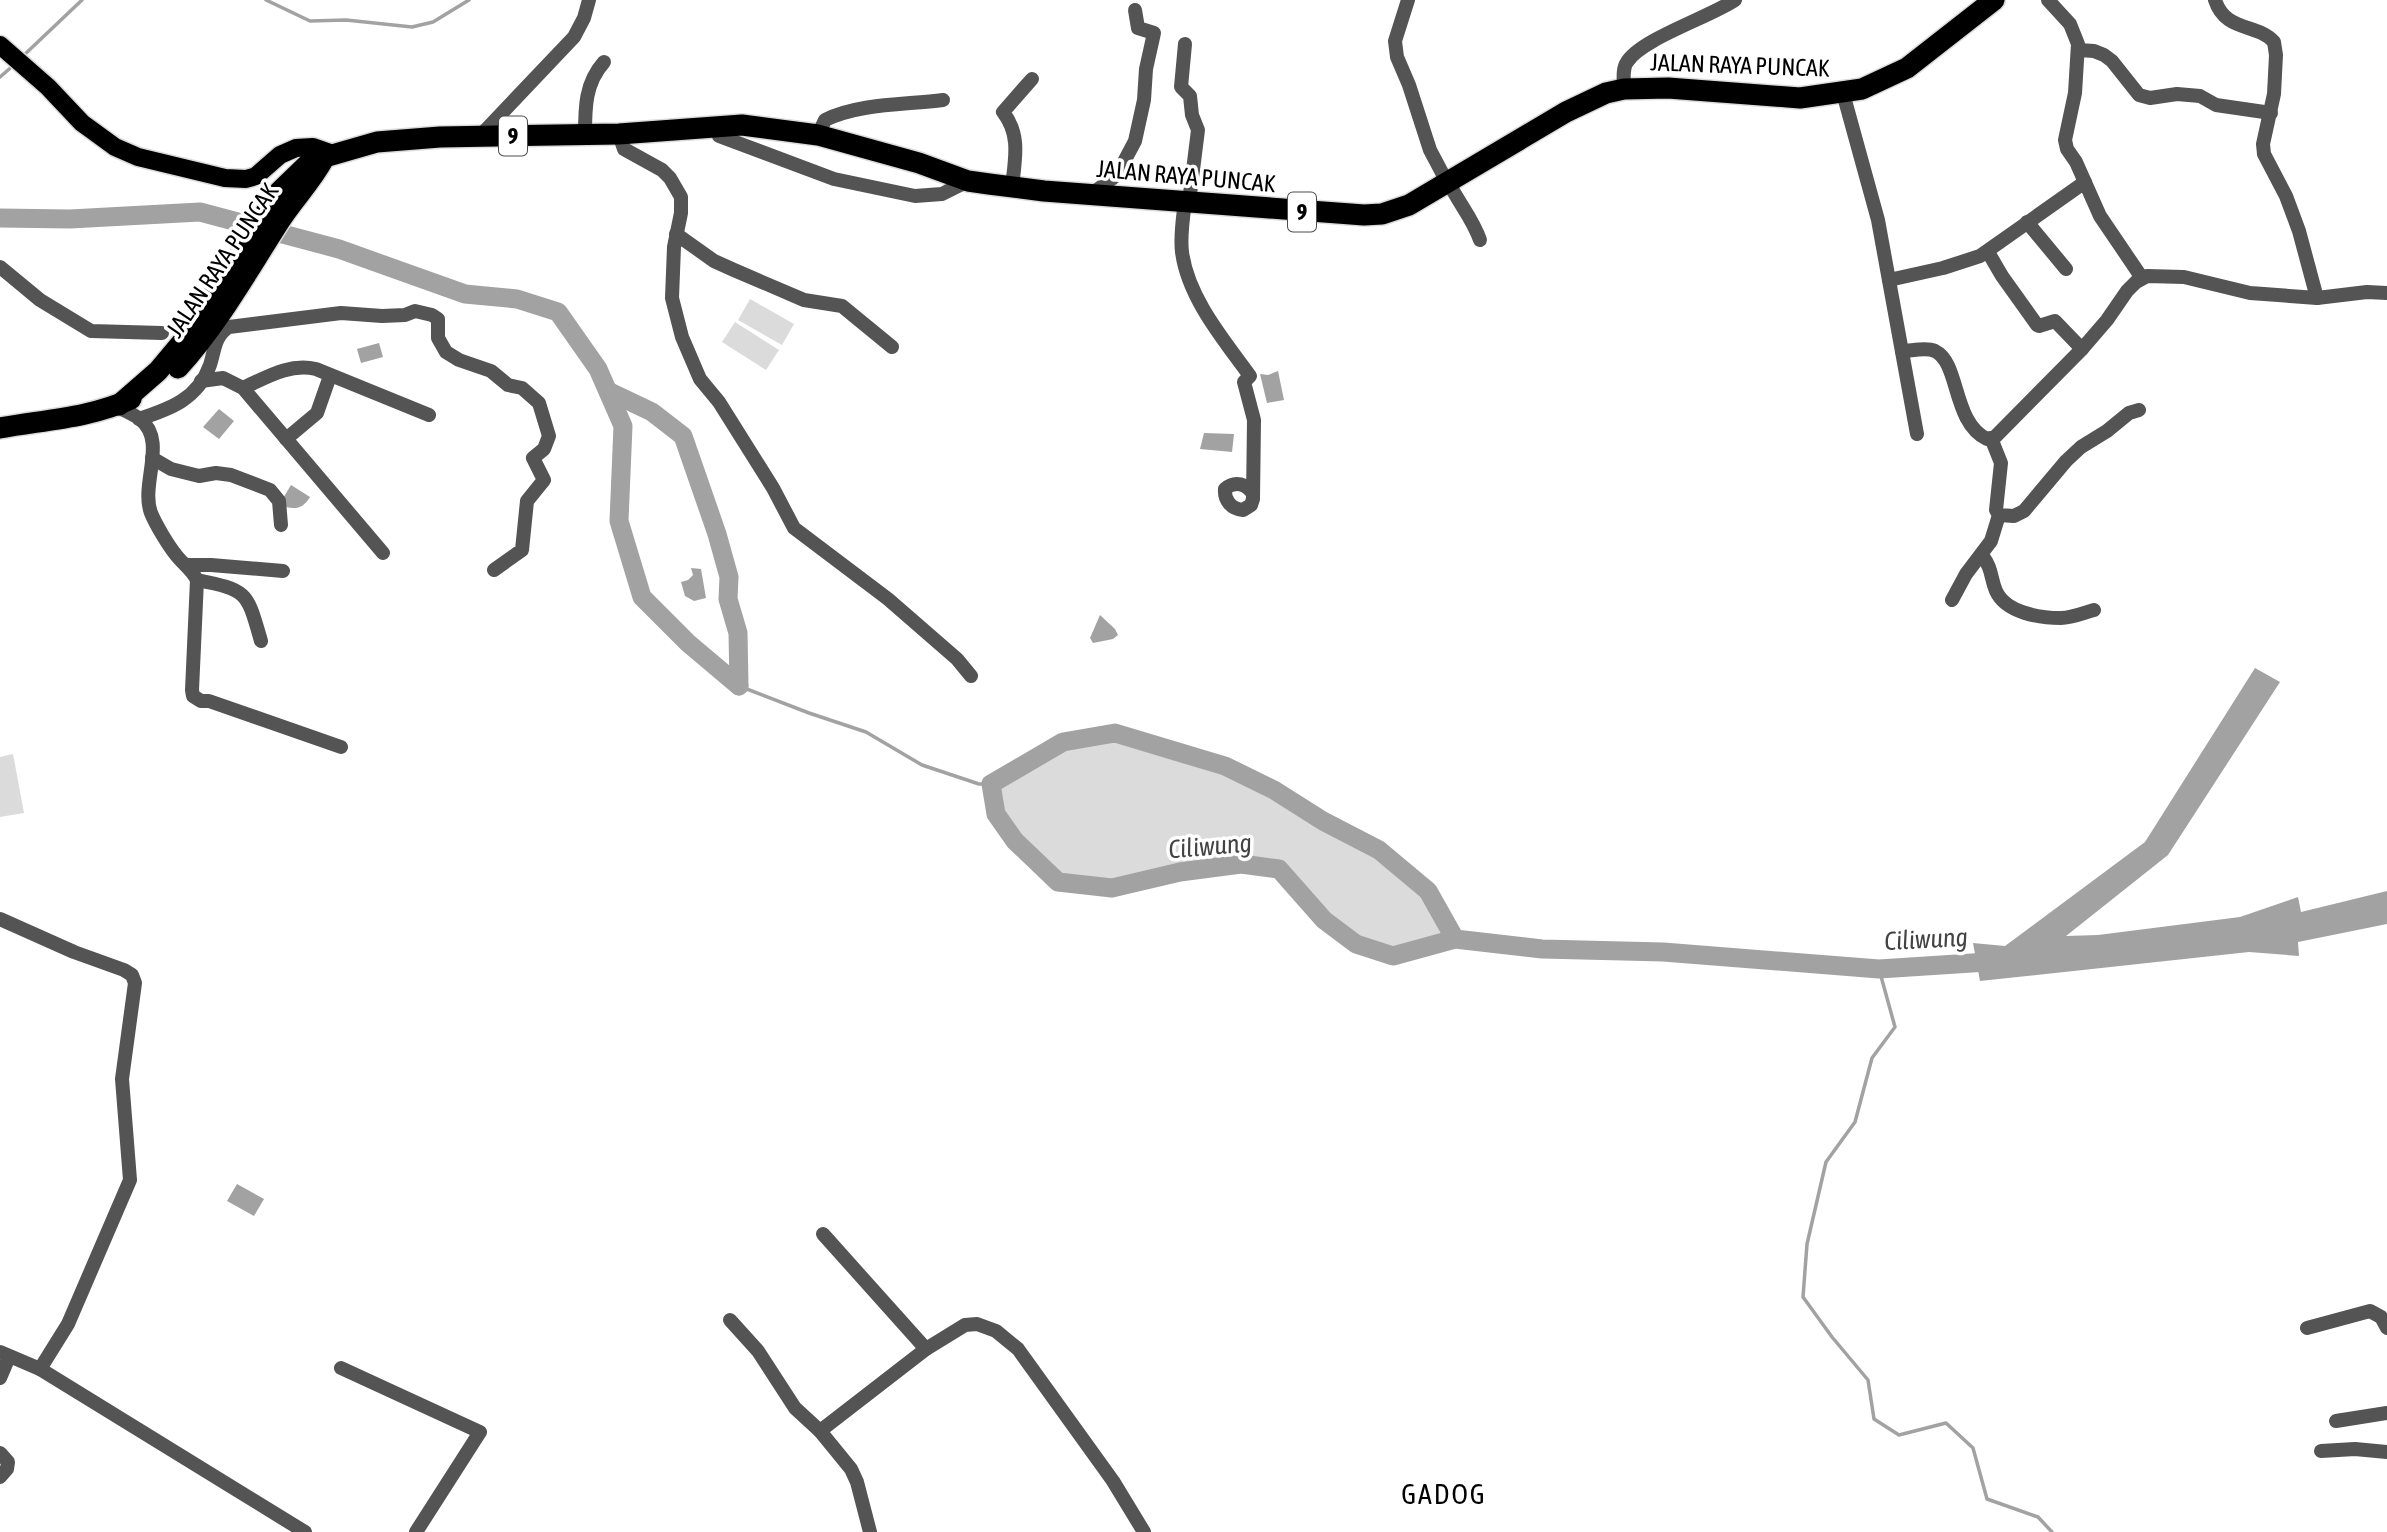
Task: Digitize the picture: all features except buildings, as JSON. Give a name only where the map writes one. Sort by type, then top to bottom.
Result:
[{"type":"highway","name":"JALAN RAYA PUNCAK","points":[[125,400],[170,358],[279,192],[322,160],[377,142],[440,137],[619,134],[742,125],[818,135],[919,163],[968,181],[1090,195],[1322,214],[1382,214],[1409,205],[1566,112],[1606,93],[1624,89],[1668,88],[1800,97],[1843,93],[1870,87],[1907,68],[1994,0]]},
{"type":"highway","points":[[0,428],[125,400]]},
{"type":"main road","points":[[1,46],[99,137],[115,147],[147,160],[225,178],[246,179],[256,176],[280,155],[296,148],[313,146],[322,160]]},
{"type":"street","points":[[479,136],[574,37],[584,18],[589,0]]},
{"type":"street","points":[[1408,0],[1395,41],[1397,57],[1430,150],[1480,240]]},
{"type":"street","points":[[1624,89],[1625,65],[1634,54],[1665,35],[1735,0]]},
{"type":"street","points":[[2048,0],[2070,24],[2079,50],[2075,93],[2065,140],[2067,149],[2100,216],[2142,278]]},
{"type":"street","points":[[2215,0],[2220,11],[2235,24],[2263,34],[2274,42],[2276,55],[2271,113],[2263,145],[2264,154],[2286,196],[2317,298]]},
{"type":"street","points":[[1090,195],[1117,175],[1135,141],[1154,33],[1138,29],[1135,10]]},
{"type":"street","points":[[1185,44],[1181,87],[1190,96],[1192,115],[1198,130],[1181,250],[1190,280],[1213,327],[1232,348],[1250,376],[1244,382],[1254,420],[1253,494]]},
{"type":"street","points":[[2079,50],[2094,51],[2112,61],[2138,95],[2151,98],[2176,94],[2200,96],[2216,105],[2271,113]]},
{"type":"street","points":[[585,135],[590,85],[593,74],[604,62]]},
{"type":"street","points":[[1012,187],[1016,143],[1011,122],[1003,112],[1031,79]]},
{"type":"street","points":[[1843,93],[1878,220],[1917,434]]},
{"type":"street","points":[[818,135],[825,120],[840,114],[943,100]]},
{"type":"street","points":[[619,134],[624,149],[662,170],[681,197],[672,271],[672,298],[676,318],[700,379],[719,402],[773,488],[793,528],[888,599],[957,659],[971,676]]},
{"type":"street","points":[[719,136],[834,179],[915,196],[942,194],[968,181]]},
{"type":"street","points":[[1889,280],[1943,268],[1988,252],[2085,182]]},
{"type":"street","points":[[2028,222],[2066,269]]},
{"type":"street","points":[[676,234],[714,261],[733,270],[804,300],[842,306],[892,347]]},
{"type":"street","points":[[1988,252],[2036,325],[2055,321],[2082,349]]},
{"type":"street","points":[[0,267],[40,300],[91,331],[162,333]]},
{"type":"street","points":[[1902,351],[1930,349],[1940,355],[1947,365],[1969,422],[1984,438],[1991,439],[2082,349],[2127,291],[2142,278],[2185,277],[2250,293],[2317,298],[2367,292],[2387,293]]},
{"type":"street","points":[[139,419],[174,407],[187,397],[210,365],[217,340],[225,329],[233,326],[341,313],[382,316],[405,315],[415,311],[436,317],[440,326],[438,338],[446,352],[459,360],[491,371],[508,385],[528,391],[539,403],[548,427],[548,443],[533,458],[544,480],[527,502],[522,550],[494,570]]},
{"type":"street","points":[[243,388],[287,368],[303,366],[429,415]]},
{"type":"street","points":[[286,439],[317,413],[330,376]]},
{"type":"street","points":[[201,381],[223,378],[243,388],[383,553]]},
{"type":"street","points":[[125,400],[148,429],[150,436],[152,458],[147,495],[151,513],[175,554],[197,580],[193,696],[201,701],[209,701],[341,747]]},
{"type":"street","points":[[1999,515],[2014,516],[2024,511],[2081,447],[2129,413],[2139,410]]},
{"type":"street","points":[[1952,600],[1966,574],[1991,541],[1999,515],[1996,503],[2001,463],[1991,439]]},
{"type":"street","points":[[152,458],[172,469],[199,476],[216,473],[231,475],[270,490],[279,501],[281,525]]},
{"type":"street","points":[[1982,555],[1992,571],[1998,594],[2004,601],[2024,613],[2064,618],[2094,610]]},
{"type":"street","points":[[186,565],[283,571]]},
{"type":"street","points":[[197,580],[228,586],[240,592],[250,602],[261,641]]},
{"type":"street","points":[[0,919],[74,952],[124,970],[132,975],[135,983],[122,1079],[130,1180],[68,1324],[40,1369]]},
{"type":"street","points":[[823,1234],[926,1349]]},
{"type":"street","points":[[2307,1328],[2370,1311],[2381,1317],[2387,1328]]},
{"type":"street","points":[[730,1320],[758,1351],[795,1408],[820,1431],[855,1475],[870,1532]]},
{"type":"street","points":[[820,1431],[926,1349],[965,1325],[977,1324],[996,1331],[1018,1349],[1113,1481],[1143,1532]]},
{"type":"street","points":[[0,1378],[4,1354],[40,1369],[305,1532]]},
{"type":"street","points":[[341,1368],[480,1432],[416,1532]]},
{"type":"street","points":[[2336,1421],[2387,1413]]},
{"type":"street","points":[[2321,1451],[2356,1449],[2387,1452]]},
{"type":"street","points":[[0,1453],[8,1462],[7,1469],[0,1477]]},
{"type":"shaded area","points":[[750,299],[794,324],[782,345],[738,320]]},
{"type":"shaded area","points":[[735,322],[779,350],[766,370],[722,342]]},
{"type":"shaded area","points":[[379,343],[383,357],[361,363],[357,349]]},
{"type":"shaded area","points":[[1278,371],[1284,400],[1267,403],[1260,374],[1268,375]]},
{"type":"shaded area","points":[[219,409],[234,421],[219,439],[203,427]]},
{"type":"shaded area","points":[[1204,433],[1234,434],[1232,452],[1200,449]]},
{"type":"shaded area","points":[[291,485],[310,497],[300,507],[286,507],[282,500]]},
{"type":"shaded area","points":[[691,568],[701,569],[706,598],[694,601],[685,596],[681,582],[693,575]]},
{"type":"shaded area","points":[[1100,615],[1118,635],[1113,639],[1093,643],[1090,638]]},
{"type":"shaded area","points":[[2255,668],[2280,682],[2168,855],[2066,936],[2098,935],[2240,917],[2298,897],[2301,912],[2387,891],[2387,924],[2298,942],[2299,956],[2249,952],[1980,981],[1973,943],[2005,946],[2145,842]]},
{"type":"shaded area","points":[[1115,733],[1225,766],[1274,790],[1323,821],[1379,850],[1428,891],[1455,939],[1398,956],[1374,952],[1358,945],[1329,923],[1279,868],[1241,864],[1180,872],[1112,888],[1058,882],[1015,841],[996,814],[991,784],[1063,742]]},
{"type":"shaded area","points":[[13,754],[24,813],[0,817],[0,757]]},
{"type":"shaded area","points":[[237,1184],[264,1199],[254,1216],[227,1201]]},
{"type":"waterway","points":[[23,56],[82,0]]},
{"type":"waterway","points":[[266,0],[310,21],[346,20],[412,27],[433,22],[469,0]]},
{"type":"waterway","points":[[0,77],[15,64]]},
{"type":"waterway","points":[[0,218],[70,219],[200,212],[339,249],[465,294],[517,299],[558,312],[598,369],[623,426],[619,521],[642,597],[688,643],[739,686]]},
{"type":"waterway","points":[[608,391],[652,412],[683,436],[729,577],[728,599],[738,633],[739,686]]},
{"type":"waterway","name":"Ciliwung","points":[[739,686],[866,732],[922,765],[979,784],[991,784]]},
{"type":"waterway","name":"Ciliwung","points":[[1455,939],[1428,891],[1379,850],[1323,821],[1274,790],[1225,766],[1115,733],[1063,742],[991,784],[996,814],[1015,841],[1058,882],[1112,888],[1180,872],[1241,864],[1279,869],[1324,920],[1356,944],[1393,956],[1455,939],[1542,949],[1663,952],[1879,969],[2003,961]]},
{"type":"waterway","points":[[1879,969],[1895,1027],[1872,1058],[1855,1122],[1826,1162],[1807,1244],[1803,1297],[1868,1380],[1874,1419],[1899,1435],[1946,1423],[1973,1448],[1987,1499],[2038,1517],[2052,1532]]},
{"type":"district","name":"GADOG","points":[[1444,1494]]}]
